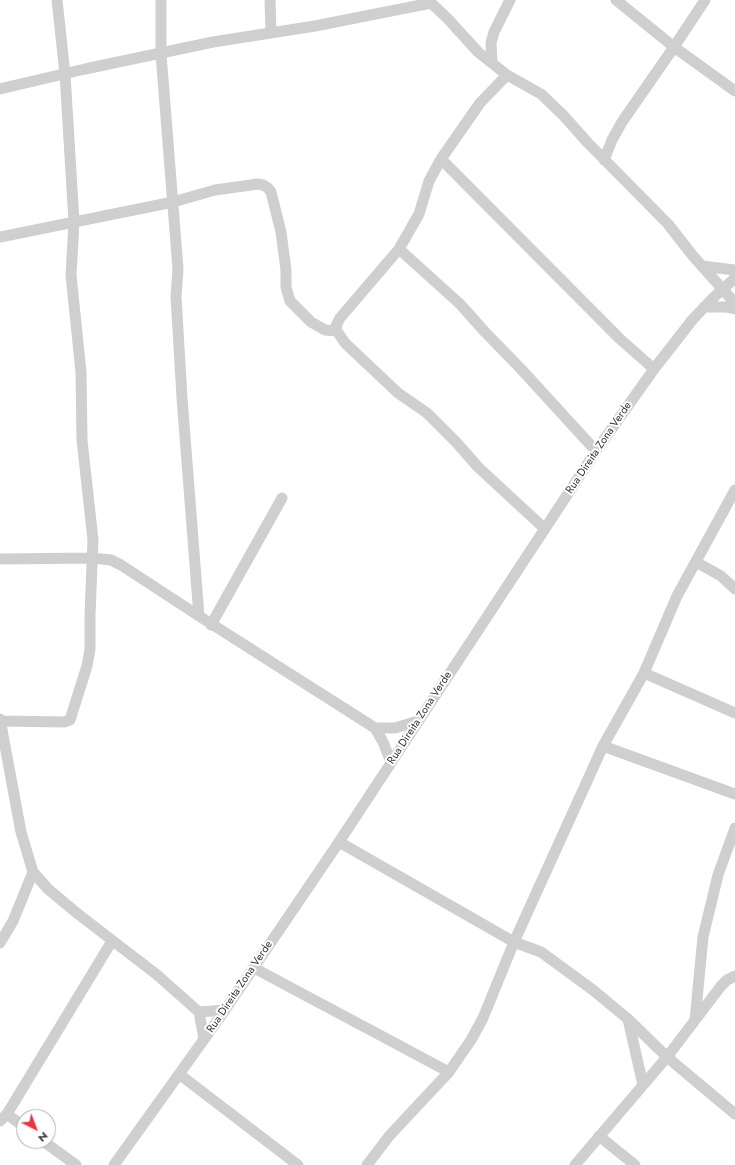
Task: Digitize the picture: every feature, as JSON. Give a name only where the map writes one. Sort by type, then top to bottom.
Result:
[{"type":"street","points":[[57,0],[65,74],[74,222],[71,275],[81,372],[82,440],[93,540],[90,648],[87,666],[70,720],[64,722],[0,720],[2,737],[21,832],[33,872],[48,889],[156,974],[199,1012],[204,1039]]},
{"type":"street","points":[[161,0],[161,54],[174,202],[178,269],[176,296],[181,382],[199,616]]},
{"type":"street","points":[[270,0],[271,33]]},
{"type":"street","points":[[492,63],[491,43],[494,32],[510,0]]},
{"type":"street","points":[[616,0],[674,47],[735,92]]},
{"type":"street","points":[[604,160],[612,140],[622,122],[705,0]]},
{"type":"street","points":[[0,89],[213,42],[315,26],[429,1],[448,19],[478,52],[507,75],[541,94],[563,115],[604,160],[668,224],[702,266],[735,303]]},
{"type":"street","points":[[507,75],[480,104],[441,159],[429,181],[416,221],[399,249],[340,318],[336,326],[337,331],[345,344],[398,393],[427,413],[478,467],[545,529]]},
{"type":"street","points":[[441,159],[620,339],[654,369]]},
{"type":"street","points":[[0,237],[174,202],[215,190],[258,184],[268,188],[271,192],[281,232],[286,270],[286,287],[290,301],[311,322],[325,330],[337,331]]},
{"type":"street","points":[[399,249],[460,304],[596,451]]},
{"type":"street","points":[[702,266],[735,270]]},
{"type":"street","name":"Rua Direita Zona Verde","points":[[114,1165],[254,968],[339,842],[596,451],[654,369],[693,319],[735,278]]},
{"type":"street","points":[[704,307],[735,309]]},
{"type":"street","points":[[367,1165],[390,1135],[449,1072],[471,1040],[483,1018],[514,942],[603,746],[644,673],[677,596],[735,490]]},
{"type":"street","points":[[211,625],[282,498]]},
{"type":"street","points":[[93,540],[111,560]]},
{"type":"street","points":[[0,559],[92,558],[111,560],[121,564],[211,625],[374,728],[383,742],[391,762]]},
{"type":"street","points":[[696,562],[721,576],[735,589]]},
{"type":"street","points":[[644,673],[735,713]]},
{"type":"street","points":[[374,728],[395,728],[418,721]]},
{"type":"street","points":[[603,746],[735,794]]},
{"type":"street","points":[[694,1020],[703,937],[718,875],[735,828]]},
{"type":"street","points":[[339,842],[514,942],[541,952],[593,990],[628,1019],[667,1057],[735,1114]]},
{"type":"street","points":[[0,943],[4,931],[22,900],[33,872]]},
{"type":"street","points":[[16,1124],[3,1118],[112,940]]},
{"type":"street","points":[[254,968],[449,1072]]},
{"type":"street","points":[[575,1165],[667,1057],[721,986],[727,980],[735,976]]},
{"type":"street","points":[[199,1012],[225,1010]]},
{"type":"street","points":[[628,1019],[642,1085]]},
{"type":"street","points":[[179,1074],[298,1165]]},
{"type":"street","points":[[599,1136],[635,1165]]},
{"type":"street","points":[[54,1149],[76,1165]]}]
